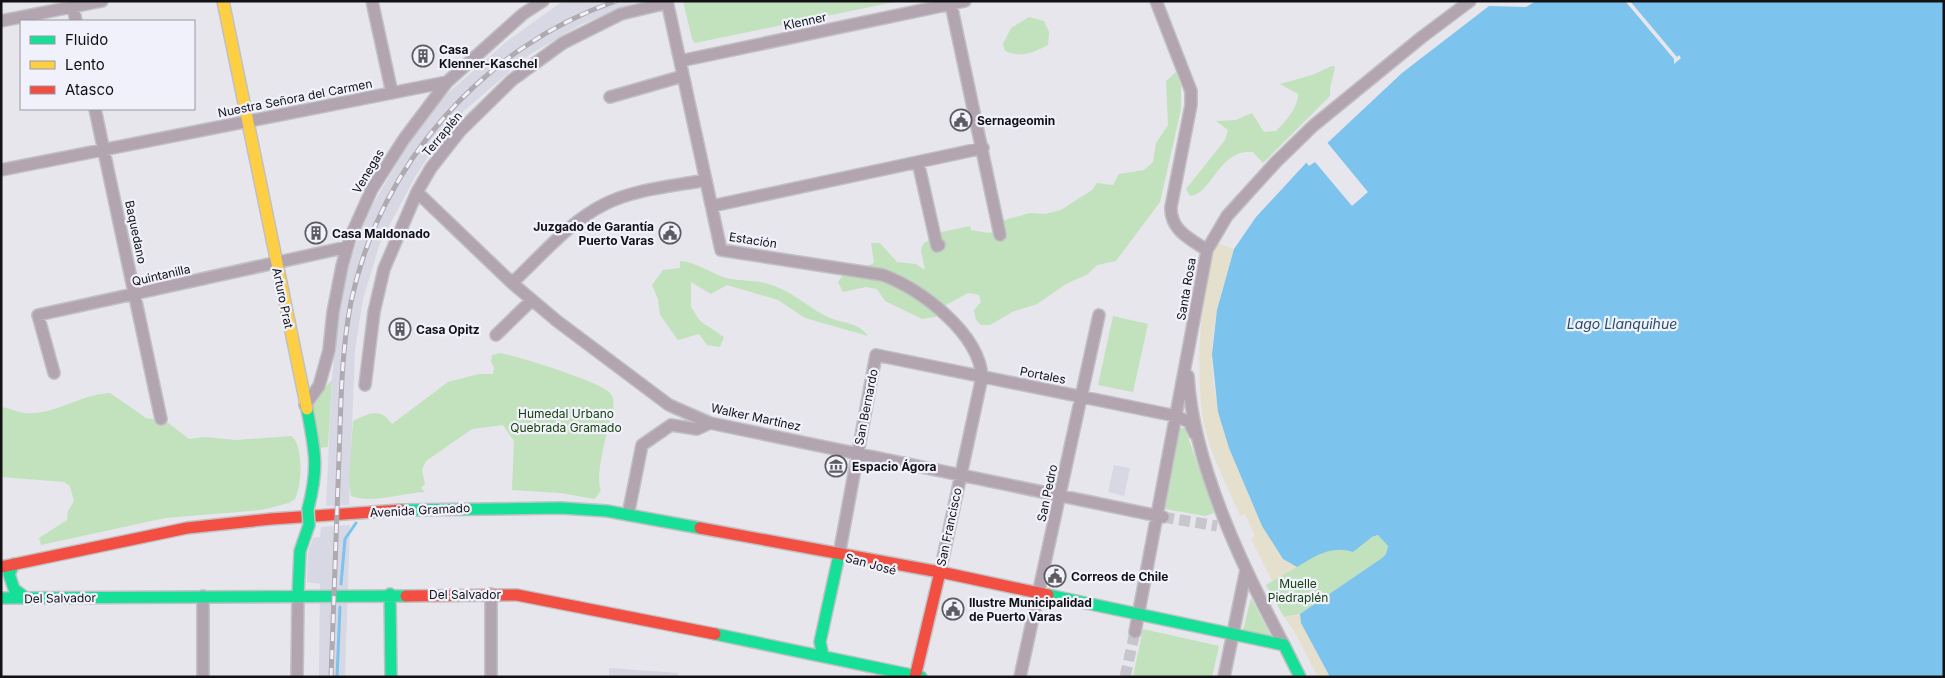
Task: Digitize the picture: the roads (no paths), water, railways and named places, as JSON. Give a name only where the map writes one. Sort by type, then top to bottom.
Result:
[{"type":"main road","name":"Arturo Prat","points":[[223,1],[317,463],[308,509],[308,525],[300,552],[298,595]]},
{"type":"main road","name":"Avenida Gramado","points":[[1,568],[151,534],[271,519],[416,509],[501,507],[601,510],[839,555]]},
{"type":"main road","name":"San José","points":[[839,555],[1038,598],[1137,623],[1232,639],[1284,645]]},
{"type":"main road","name":"San Bernardo","points":[[823,656],[820,647],[821,636],[839,555]]},
{"type":"main road","points":[[14,564],[9,574],[14,589],[26,598]]},
{"type":"main road","name":"San Francisco","points":[[917,676],[939,577]]},
{"type":"main road","points":[[390,594],[391,677]]},
{"type":"main road","name":"Del Salvador","points":[[1,598],[516,594],[917,676]]},
{"type":"main road","points":[[802,652],[816,646],[821,636]]},
{"type":"main road","name":"San José","points":[[1232,639],[1289,656]]},
{"type":"main road","points":[[1284,645],[1300,677]]},
{"type":"street","points":[[1,21],[102,1]]},
{"type":"street","points":[[372,1],[392,93]]},
{"type":"street","points":[[520,1],[523,14]]},
{"type":"street","name":"Venegas","points":[[305,405],[317,390],[326,360],[333,312],[347,247],[372,189],[404,139],[447,82],[523,14],[543,1]]},
{"type":"street","name":"Klenner","points":[[680,61],[966,1]]},
{"type":"street","points":[[1156,1],[1191,91],[1191,105],[1171,207],[1172,217],[1179,230],[1207,250]]},
{"type":"street","name":"Santa Rosa","points":[[1137,623],[1160,516],[1176,416],[1207,250],[1227,216],[1306,132],[1422,37],[1470,1]]},
{"type":"street","name":"Estación","points":[[667,2],[721,250],[870,271],[907,285],[927,299],[969,340],[977,355],[982,377]]},
{"type":"street","name":"Terraplén","points":[[365,385],[380,281],[417,192],[431,168],[460,131],[504,87],[548,52],[610,19],[634,10],[667,2]]},
{"type":"street","points":[[951,4],[1000,235]]},
{"type":"street","points":[[73,7],[76,20]]},
{"type":"street","points":[[610,97],[683,76]]},
{"type":"street","name":"Nuestra Señora del Carmen","points":[[1,170],[447,82]]},
{"type":"street","name":"Baquedano","points":[[95,110],[161,419]]},
{"type":"street","points":[[712,206],[983,148]]},
{"type":"street","points":[[918,162],[937,246],[939,245]]},
{"type":"street","points":[[512,283],[584,217],[606,204],[630,195],[706,180]]},
{"type":"street","name":"Walker Martínez","points":[[417,192],[512,283],[557,321],[669,405],[710,423],[858,452],[1160,516]]},
{"type":"street","name":"Quintanilla","points":[[54,373],[38,315],[347,247]]},
{"type":"street","points":[[496,335],[532,300]]},
{"type":"street","name":"San Pedro","points":[[1020,677],[1099,315]]},
{"type":"street","name":"Portales","points":[[876,355],[1176,416]]},
{"type":"street","name":"San Bernardo","points":[[839,555],[876,355]]},
{"type":"street","points":[[1188,356],[1188,382],[1195,434],[1222,527],[1284,645]]},
{"type":"street","name":"San Francisco","points":[[939,577],[982,377]]},
{"type":"street","points":[[1176,416],[1188,422],[1195,434]]},
{"type":"street","points":[[628,515],[642,445],[672,425],[697,429],[710,423]]},
{"type":"street","points":[[1224,677],[1246,570]]},
{"type":"street","points":[[491,594],[491,677]]},
{"type":"street","points":[[297,677],[298,595]]},
{"type":"street","points":[[203,596],[203,677]]},
{"type":"water","name":"Lago Llanquihue","points":[[1536,1],[1944,1],[1944,677],[1330,677],[1301,623],[1300,614],[1382,558],[1386,554],[1388,546],[1378,535],[1372,537],[1353,552],[1345,550],[1330,551],[1297,567],[1283,559],[1262,526],[1229,448],[1218,412],[1212,354],[1217,310],[1234,249],[1256,217],[1306,163],[1402,73],[1489,6],[1526,7]]},
{"type":"waterway","points":[[341,584],[345,539],[356,523]]},
{"type":"waterway","points":[[337,677],[340,607]]},
{"type":"tunnel","points":[[1163,517],[1217,526]]},
{"type":"tunnel","points":[[1125,677],[1135,632]]},
{"type":"railway","points":[[331,677],[343,360],[351,302],[365,251],[386,203],[413,158],[444,117],[481,80],[523,48],[568,21],[616,1]]},
{"type":"place","name":"Casa Klenner-Kaschel","points":[[423,56]]},
{"type":"place","name":"Sernageomin","points":[[961,120]]},
{"type":"place","name":"Casa Maldonado","points":[[316,233]]},
{"type":"place","name":"Juzgado de Garantía Puerto Varas","points":[[670,233]]},
{"type":"place","name":"Casa Opitz","points":[[400,329]]},
{"type":"place","name":"Espacio Ágora","points":[[836,466]]},
{"type":"place","name":"Correos de Chile","points":[[1055,576]]},
{"type":"place","name":"Ilustre Municipalidad de Puerto Varas","points":[[953,609]]},
{"type":"park label","name":"Humedal Urbano Quebrada Gramado","points":[[566,420]]},
{"type":"park label","name":"Muelle Piedraplén","points":[[1298,590]]}]
